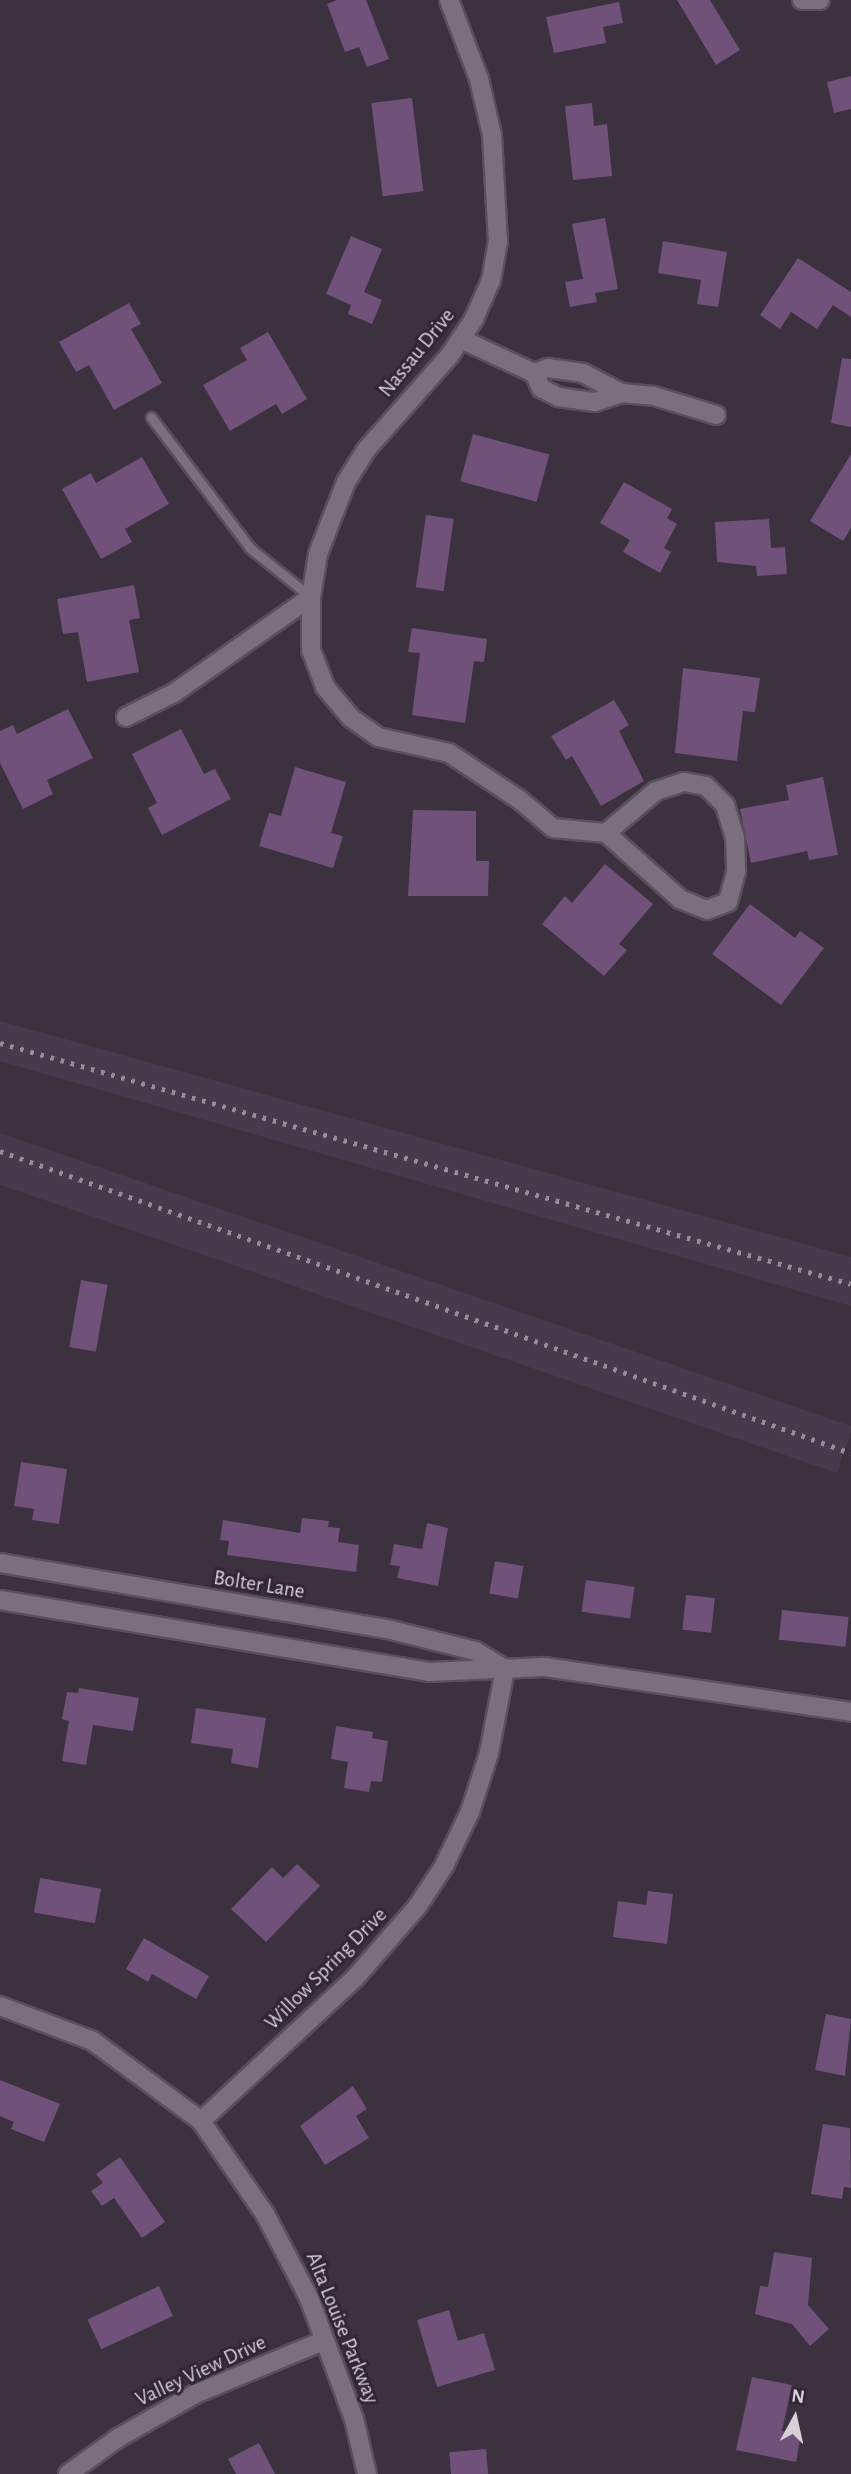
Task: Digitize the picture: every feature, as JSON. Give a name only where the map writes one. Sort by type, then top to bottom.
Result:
[{"type":"street","name":"Nassau Drive","points":[[449,0],[479,79],[492,135],[498,241],[491,280],[461,339],[366,450],[346,482],[318,554],[311,597],[311,650],[325,687],[351,718],[378,737],[449,753],[520,800],[553,828],[606,833]]},
{"type":"street","points":[[802,0],[820,0]]},
{"type":"street","points":[[461,339],[534,373],[541,388],[567,399],[595,401],[621,393]]},
{"type":"street","points":[[534,373],[548,368],[583,373],[621,393],[688,404],[716,415]]},
{"type":"street","points":[[126,717],[174,693],[311,597]]},
{"type":"street","points":[[684,782],[706,786],[725,805],[735,838],[736,872],[728,902],[707,910],[680,899],[606,833],[656,791],[684,782]]},
{"type":"street","name":"Bolter Lane","points":[[0,1563],[391,1630],[475,1651],[505,1669]]},
{"type":"street","points":[[0,1600],[415,1670],[466,1673],[505,1669],[569,1670],[851,1712]]},
{"type":"street","name":"Willow Spring Drive","points":[[201,2121],[355,1978],[417,1907],[444,1866],[470,1812],[489,1753],[505,1669]]},
{"type":"street","name":"Alta Louise Parkway","points":[[0,2006],[31,2014],[93,2041],[201,2121],[289,2256],[354,2419],[367,2474]]},
{"type":"street","name":"Valley View Drive","points":[[68,2474],[185,2399],[323,2341]]},
{"type":"lane","points":[[151,417],[250,548],[311,597]]},
{"type":"shaded area","points":[[0,1021],[851,1257],[851,1306],[0,1061]]},
{"type":"shaded area","points":[[0,1133],[851,1426],[837,1473],[0,1185]]},
{"type":"building","points":[[337,0],[366,0],[389,59],[367,67],[359,47],[345,52],[327,4]]},
{"type":"building","points":[[677,0],[710,0],[740,50],[716,65]]},
{"type":"building","points":[[619,2],[623,23],[603,27],[606,43],[554,53],[546,17]]},
{"type":"building","points":[[851,76],[851,109],[834,113],[827,82]]},
{"type":"building","points":[[412,98],[423,191],[383,196],[371,103]]},
{"type":"building","points":[[592,103],[594,126],[607,124],[612,176],[573,180],[565,106]]},
{"type":"building","points":[[605,218],[618,289],[595,293],[597,302],[570,307],[565,282],[583,279],[572,224]]},
{"type":"building","points":[[351,236],[382,249],[364,292],[382,300],[372,324],[348,314],[351,305],[326,294]]},
{"type":"building","points":[[663,241],[727,252],[718,307],[697,304],[701,280],[658,273]]},
{"type":"building","points":[[798,258],[851,292],[851,317],[833,305],[817,329],[791,312],[780,329],[760,315]]},
{"type":"building","points":[[129,303],[141,324],[131,329],[162,383],[114,410],[89,365],[76,372],[59,342]]},
{"type":"building","points":[[268,332],[307,399],[282,414],[276,404],[230,431],[203,385],[247,360],[240,348]]},
{"type":"building","points":[[842,358],[851,359],[851,427],[831,423]]},
{"type":"building","points":[[473,434],[549,454],[537,502],[460,481]]},
{"type":"building","points":[[851,454],[851,528],[843,541],[810,521]]},
{"type":"building","points":[[142,457],[169,504],[125,529],[132,542],[101,559],[62,489],[91,473],[96,483]]},
{"type":"building","points":[[624,482],[672,509],[667,518],[677,524],[664,548],[671,552],[660,573],[623,552],[630,540],[600,523]]},
{"type":"building","points":[[426,515],[454,519],[444,591],[416,587]]},
{"type":"building","points":[[769,519],[771,548],[785,547],[787,574],[757,576],[756,566],[717,562],[715,522]]},
{"type":"building","points":[[134,585],[140,618],[129,620],[139,672],[87,682],[78,632],[63,634],[57,599]]},
{"type":"building","points":[[412,628],[487,639],[484,662],[474,661],[465,723],[412,715],[420,653],[408,652]]},
{"type":"building","points":[[683,668],[760,678],[755,712],[743,711],[737,761],[675,753]]},
{"type":"building","points":[[614,700],[629,725],[619,731],[644,781],[601,806],[572,756],[566,760],[551,736]]},
{"type":"building","points":[[68,709],[93,758],[47,780],[53,794],[23,809],[0,763],[0,731],[13,725],[17,734]]},
{"type":"building","points":[[181,729],[204,774],[215,769],[231,799],[162,835],[148,808],[157,803],[132,754]]},
{"type":"building","points":[[295,767],[346,782],[331,833],[343,836],[333,868],[259,846],[269,813],[281,816]]},
{"type":"building","points":[[823,777],[838,855],[809,860],[807,851],[751,863],[740,809],[789,800],[786,785]]},
{"type":"building","points":[[413,810],[476,811],[476,861],[489,861],[488,896],[408,896]]},
{"type":"building","points":[[605,864],[653,904],[619,944],[627,950],[604,976],[542,924],[565,896],[572,903]]},
{"type":"building","points":[[750,904],[795,938],[800,931],[824,948],[781,1005],[712,954]]},
{"type":"building","points":[[81,1280],[108,1285],[96,1352],[69,1347]]},
{"type":"building","points":[[21,1462],[67,1469],[59,1524],[32,1520],[34,1509],[14,1506]]},
{"type":"building","points":[[302,1518],[329,1521],[328,1527],[340,1528],[338,1542],[359,1545],[356,1572],[227,1555],[229,1541],[220,1540],[223,1520],[300,1533]]},
{"type":"building","points":[[427,1523],[448,1528],[438,1586],[397,1578],[400,1566],[390,1565],[394,1544],[422,1549]]},
{"type":"building","points":[[495,1561],[524,1566],[518,1599],[489,1593]]},
{"type":"building","points":[[586,1580],[635,1587],[630,1619],[582,1612]]},
{"type":"building","points":[[686,1595],[715,1598],[711,1633],[682,1630]]},
{"type":"building","points":[[782,1610],[849,1617],[845,1647],[779,1640]]},
{"type":"building","points":[[79,1688],[139,1698],[133,1731],[93,1725],[86,1765],[62,1761],[69,1721],[62,1719],[67,1692],[78,1693]]},
{"type":"building","points":[[196,1708],[266,1718],[258,1768],[231,1763],[233,1749],[191,1743]]},
{"type":"building","points":[[336,1726],[373,1732],[372,1738],[388,1741],[382,1782],[371,1781],[369,1792],[344,1788],[348,1762],[331,1759]]},
{"type":"building","points":[[297,1864],[320,1886],[266,1942],[231,1909],[272,1867],[283,1878]]},
{"type":"building","points":[[40,1878],[101,1889],[95,1923],[34,1912]]},
{"type":"building","points":[[648,1891],[673,1894],[667,1944],[613,1937],[618,1901],[646,1905]]},
{"type":"building","points":[[144,1938],[209,1976],[196,1999],[152,1974],[148,1982],[126,1969]]},
{"type":"building","points":[[826,2014],[851,2019],[845,2076],[815,2070]]},
{"type":"building","points":[[0,2080],[60,2104],[44,2142],[11,2129],[14,2122],[0,2116]]},
{"type":"building","points":[[353,2086],[367,2109],[356,2116],[369,2138],[325,2165],[300,2126]]},
{"type":"building","points":[[823,2124],[850,2128],[851,2188],[844,2187],[842,2199],[811,2194]]},
{"type":"building","points":[[120,2157],[165,2222],[142,2238],[114,2198],[102,2206],[91,2191],[103,2183],[96,2174]]},
{"type":"building","points":[[774,2252],[812,2258],[808,2305],[829,2329],[810,2346],[792,2324],[755,2314],[760,2286],[768,2287]]},
{"type":"building","points":[[159,2286],[173,2316],[101,2349],[87,2319]]},
{"type":"building","points":[[449,2310],[458,2341],[484,2333],[495,2370],[437,2387],[417,2320]]},
{"type":"building","points":[[752,2377],[792,2385],[782,2431],[801,2435],[796,2462],[736,2450]]},
{"type":"building","points":[[259,2443],[275,2474],[236,2474],[228,2459]]},
{"type":"building","points":[[486,2449],[488,2474],[451,2474],[449,2452]]},
{"type":"railway","points":[[0,1043],[851,1284]]},
{"type":"railway","points":[[0,1151],[851,1453]]}]
